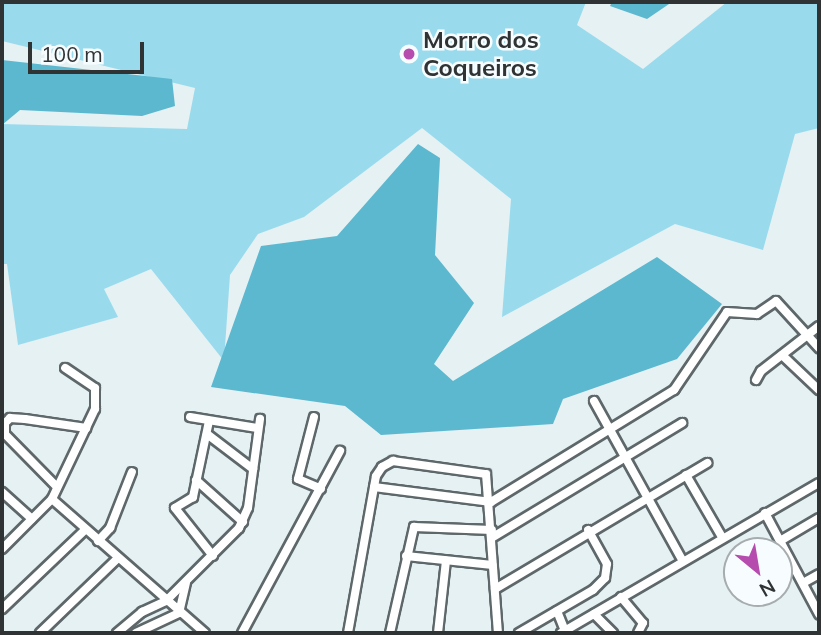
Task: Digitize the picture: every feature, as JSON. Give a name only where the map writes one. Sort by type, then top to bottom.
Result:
[{"type":"street","points":[[374,487],[491,502],[674,390],[727,312],[757,314],[775,301],[819,348]]},
{"type":"street","points":[[756,380],[819,326]]},
{"type":"street","points":[[782,355],[819,390]]},
{"type":"street","points":[[2,549],[52,499],[95,409],[95,388],[65,368]]},
{"type":"street","points":[[594,401],[682,559]]},
{"type":"street","points":[[117,633],[142,612],[166,601],[213,556],[243,522],[259,424],[190,417]]},
{"type":"street","points":[[314,417],[298,479],[321,489]]},
{"type":"street","points":[[57,487],[5,434],[5,423],[10,418],[86,428]]},
{"type":"street","points":[[209,421],[191,500],[175,508],[213,556]]},
{"type":"street","points":[[390,633],[412,529],[429,525],[492,534],[623,455],[682,423]]},
{"type":"street","points":[[207,434],[253,469]]},
{"type":"street","points":[[242,633],[340,451]]},
{"type":"street","points":[[348,633],[374,487],[380,468],[393,461],[472,469],[486,474],[491,502],[498,633]]},
{"type":"street","points":[[495,589],[588,530],[707,463]]},
{"type":"street","points":[[98,541],[110,528],[132,471]]},
{"type":"street","points":[[686,475],[722,537]]},
{"type":"street","points":[[197,480],[243,522]]},
{"type":"street","points":[[557,611],[568,631],[682,559],[819,483]]},
{"type":"street","points":[[2,492],[32,519]]},
{"type":"street","points":[[52,499],[117,559],[205,633]]},
{"type":"street","points":[[765,513],[778,537]]},
{"type":"street","points":[[787,537],[819,518]]},
{"type":"street","points":[[2,609],[85,530]]},
{"type":"street","points":[[519,633],[606,578],[607,565],[588,530]]},
{"type":"street","points":[[406,556],[493,565]]},
{"type":"street","points":[[40,633],[117,559]]},
{"type":"street","points":[[438,633],[446,560]]},
{"type":"street","points":[[793,565],[819,614]]},
{"type":"street","points":[[803,583],[819,574]]},
{"type":"street","points":[[179,613],[186,583]]},
{"type":"street","points":[[621,597],[643,623],[638,633]]},
{"type":"street","points":[[136,633],[179,613]]},
{"type":"street","points":[[594,614],[613,633]]},
{"type":"shaded area","points":[[2,2],[586,2],[577,25],[643,69],[727,2],[819,2],[819,128],[795,134],[763,250],[675,224],[502,317],[511,199],[422,128],[304,217],[258,234],[230,275],[224,361],[151,269],[104,289],[118,317],[18,345],[7,264],[2,264],[2,124],[187,129],[195,88],[2,41]]},
{"type":"shaded area","points":[[612,2],[672,2],[647,19],[610,6]]},
{"type":"shaded area","points":[[2,60],[172,79],[175,106],[142,116],[20,110],[2,125]]},
{"type":"shaded area","points":[[418,144],[440,158],[435,255],[474,303],[434,364],[453,381],[657,257],[722,304],[677,359],[563,399],[553,424],[381,435],[345,406],[211,387],[261,246],[337,236]]},
{"type":"place","name":"Morro dos Coqueiros","points":[[409,54]]}]
